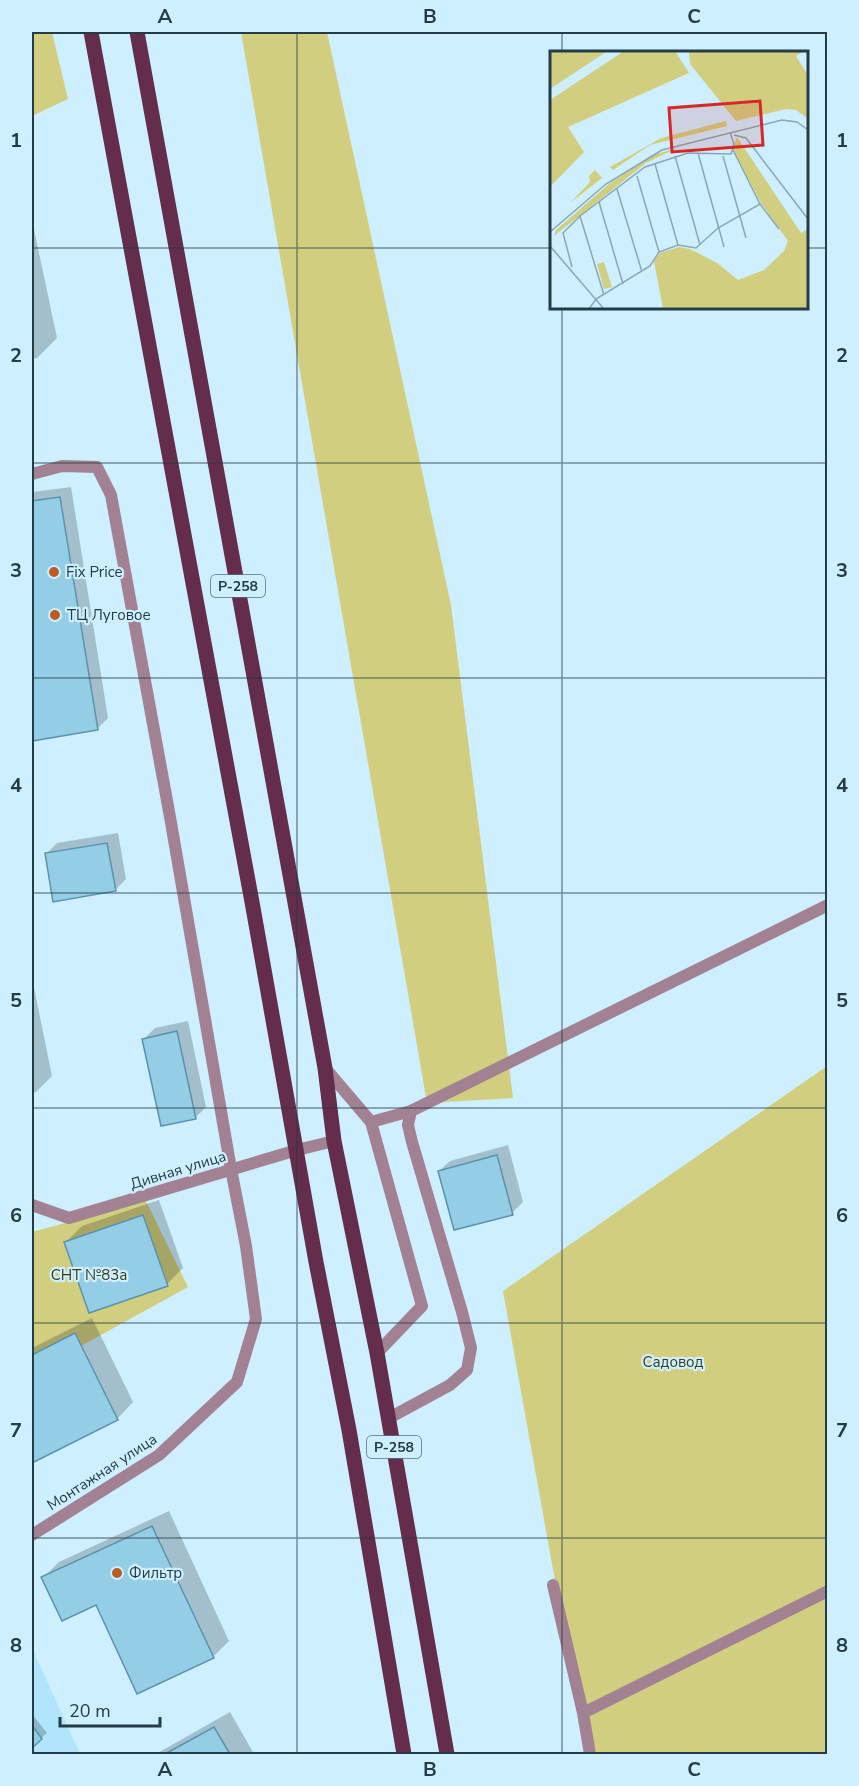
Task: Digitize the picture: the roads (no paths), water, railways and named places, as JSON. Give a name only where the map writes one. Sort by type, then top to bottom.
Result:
[{"type":"main road","points":[[91,32],[349,1430],[404,1755]]},
{"type":"main road","name":"Р-258","points":[[137,32],[325,1068],[334,1141],[389,1418],[447,1755]]},
{"type":"street","name":"Монтажная улица","points":[[32,474],[62,466],[97,467],[111,495],[246,1246],[256,1319],[237,1382],[159,1455],[32,1534]]},
{"type":"street","points":[[371,1122],[411,1111],[828,905]]},
{"type":"street","points":[[325,1068],[371,1122],[422,1306],[377,1353]]},
{"type":"street","points":[[389,1418],[450,1385],[467,1370],[471,1348],[412,1143],[408,1125],[411,1111]]},
{"type":"street","name":"Дивная улица","points":[[32,1205],[69,1218],[231,1169],[334,1141]]},
{"type":"street","points":[[553,1585],[583,1713],[590,1755]]},
{"type":"street","points":[[583,1713],[828,1591]]},
{"type":"place","name":"Fix Price","points":[[54,572]]},
{"type":"place","name":"ТЦ Луговое","points":[[55,615]]},
{"type":"place","name":"Фильтр","points":[[117,1573]]},
{"type":"park label","name":"СНТ №83а","points":[[89,1275]]},
{"type":"park label","name":"Садовод","points":[[673,1362]]}]
